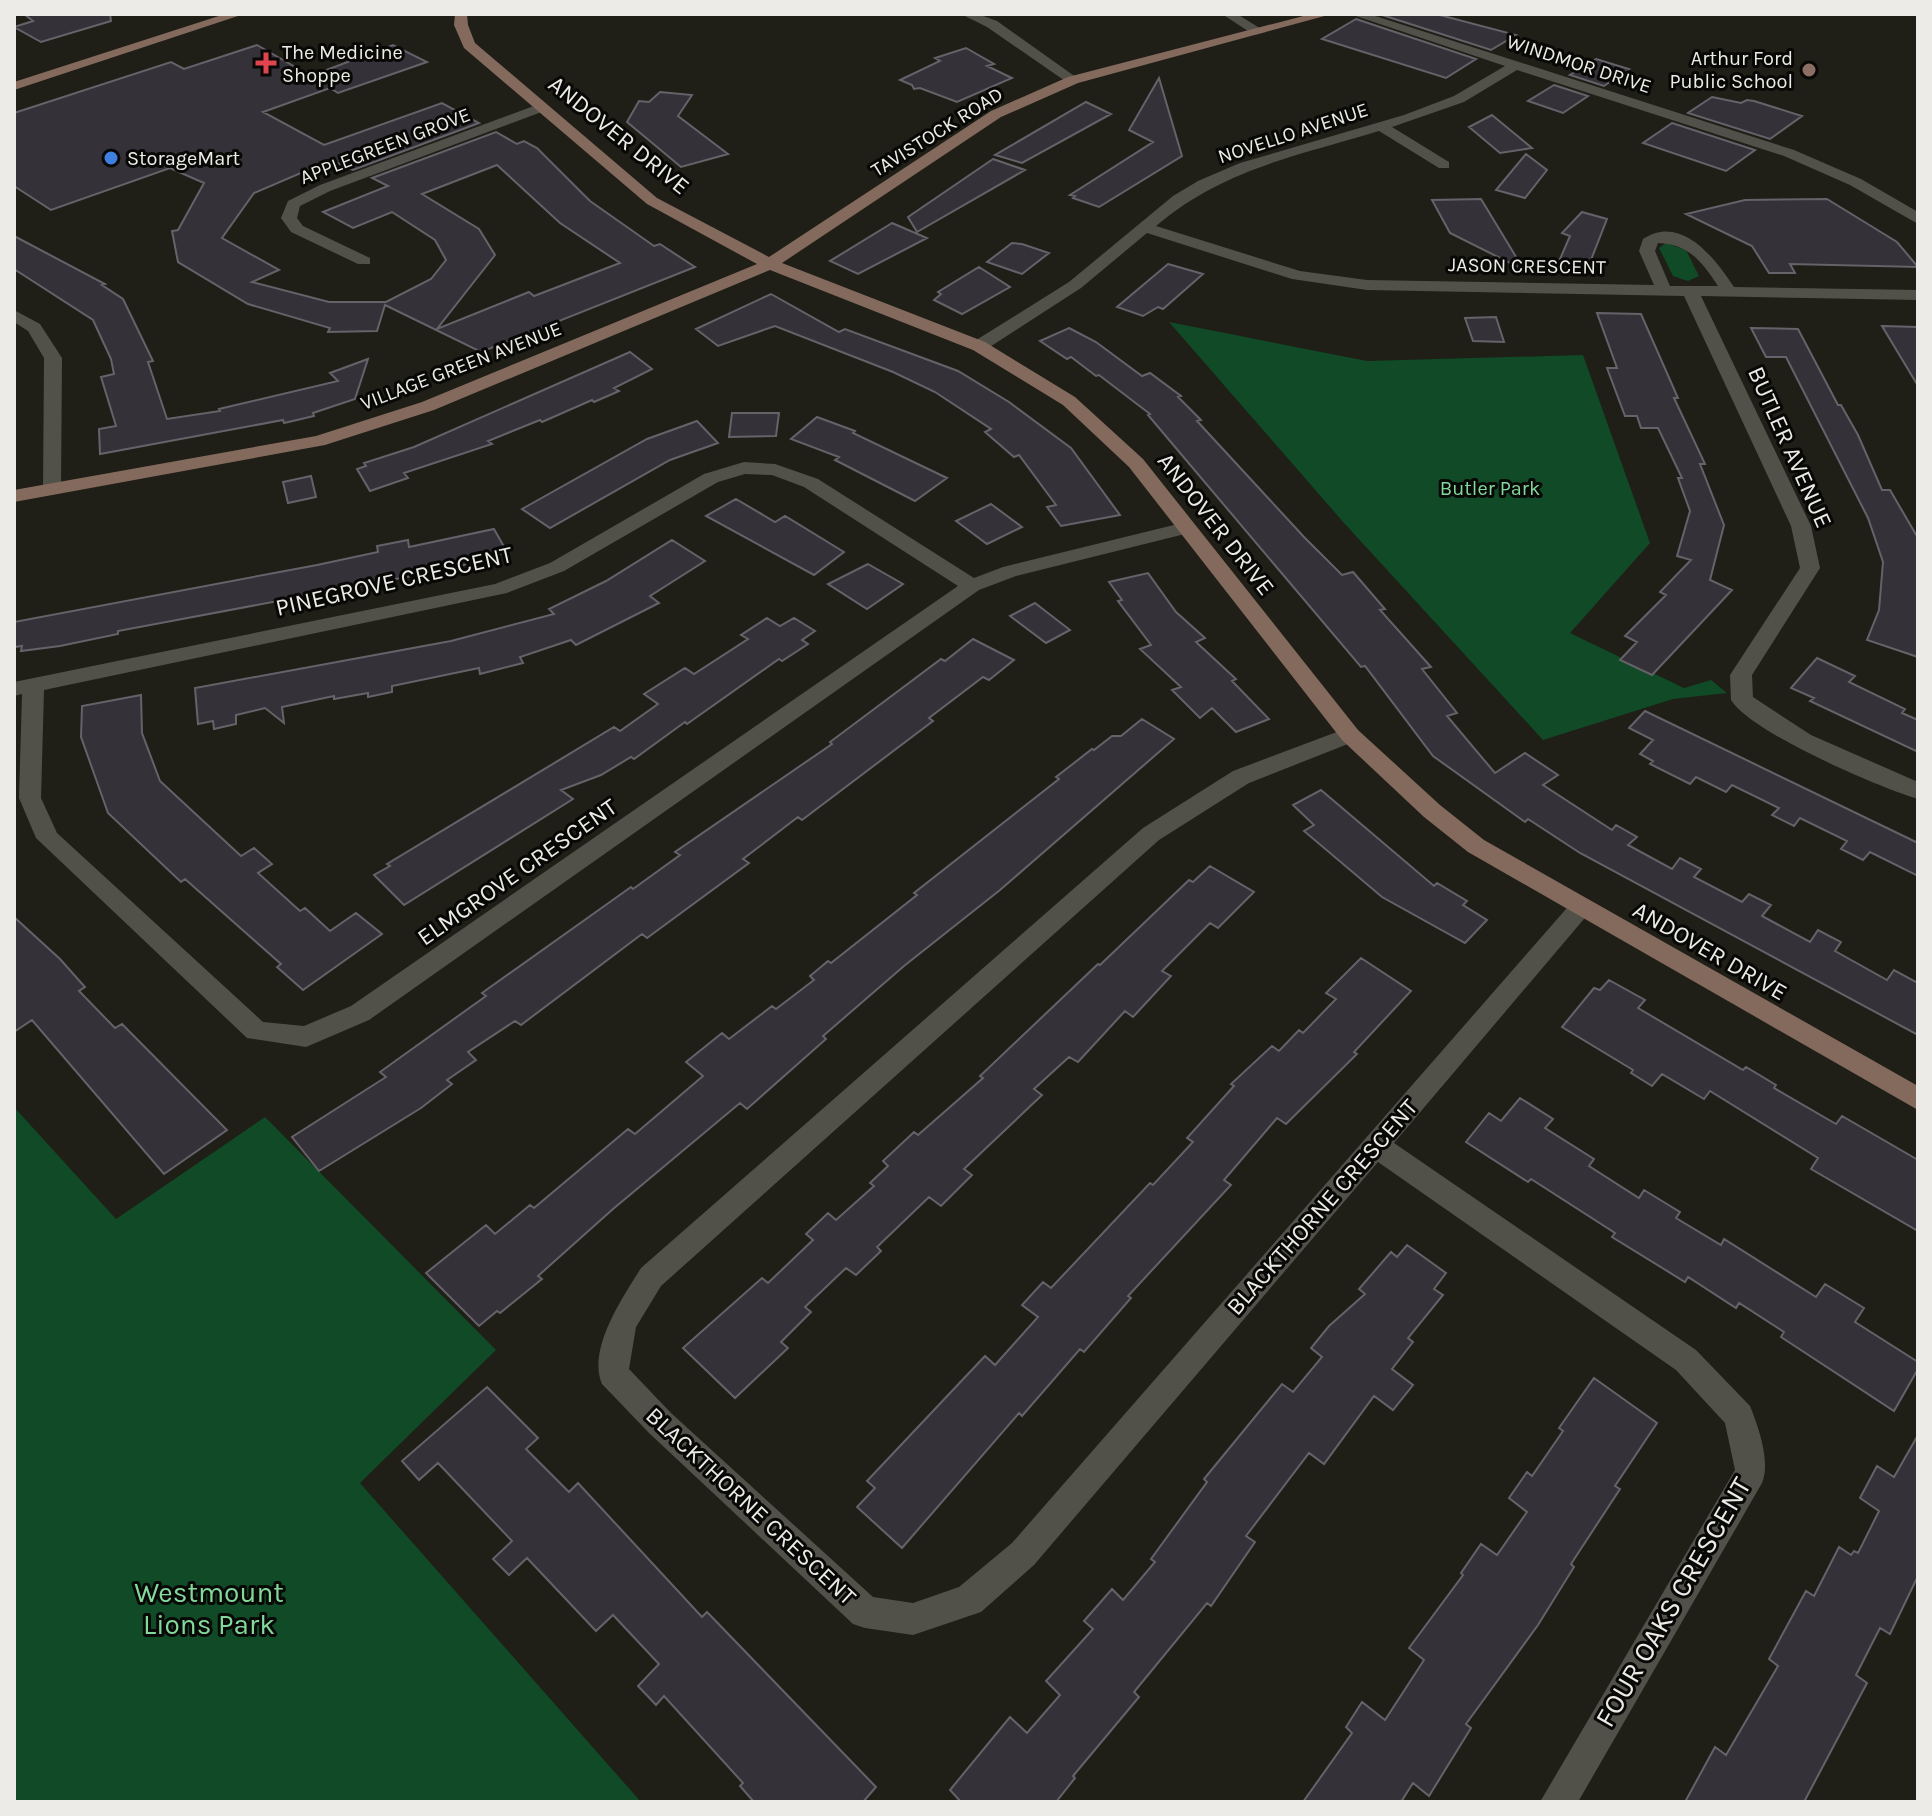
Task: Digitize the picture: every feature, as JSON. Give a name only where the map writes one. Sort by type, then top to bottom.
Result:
[{"type":"street","points":[[14,86],[238,14]]},
{"type":"street","name":"ANDOVER DRIVE","points":[[461,14],[461,25],[469,45],[652,201],[770,264],[979,346],[1069,401],[1136,463],[1350,735],[1432,811],[1476,846],[1918,1099]]},
{"type":"street","points":[[967,14],[992,24],[1073,80]]},
{"type":"street","points":[[1228,14],[1259,32]]},
{"type":"street","name":"TAVISTOCK ROAD","points":[[770,264],[996,114],[1073,80],[1326,14]]},
{"type":"street","name":"WINDMOR DRIVE","points":[[1356,14],[1760,143],[1836,173],[1894,202],[1918,219]]},
{"type":"street","name":"NOVELLO AVENUE","points":[[979,346],[1075,285],[1191,191],[1245,166],[1459,99],[1516,65]]},
{"type":"street","name":"APPLEGREEN GROVE","points":[[364,261],[297,229],[289,218],[293,204],[325,188],[542,107]]},
{"type":"street","points":[[1380,126],[1444,165]]},
{"type":"street","name":"JASON CRESCENT","points":[[1144,227],[1298,276],[1367,285],[1918,295]]},
{"type":"street","points":[[1664,290],[1647,251],[1649,242],[1655,238],[1689,242],[1701,250],[1729,291]]},
{"type":"street","name":"VILLAGE GREEN AVENUE","points":[[14,496],[333,437],[428,406],[770,264]]},
{"type":"street","name":"BUTLER AVENUE","points":[[1690,291],[1801,526],[1810,568],[1741,675],[1742,700],[1772,723],[1918,791]]},
{"type":"street","points":[[14,315],[34,328],[53,358],[52,489]]},
{"type":"street","name":"PINEGROVE CRESCENT","points":[[23,687],[500,589],[557,567],[711,478],[744,468],[775,470],[811,483],[972,586]]},
{"type":"street","name":"ELMGROVE CRESCENT","points":[[23,687],[30,798],[48,838],[256,1031],[306,1037],[360,1013],[972,586],[1010,571],[1186,528]]},
{"type":"street","name":"BLACKTHORNE CRESCENT","points":[[1350,735],[1241,777],[1151,834],[651,1277],[622,1324],[613,1374],[660,1423],[865,1612],[913,1619],[969,1600],[1023,1554],[1581,907]]},
{"type":"street","name":"FOUR OAKS CRESCENT","points":[[1376,1146],[1686,1360],[1739,1416],[1751,1472],[1558,1802]]},
{"type":"green space","points":[[1666,243],[1686,250],[1699,276],[1688,281],[1673,276],[1659,248]]},
{"type":"green space","name":"Butler Park","points":[[1169,322],[1367,361],[1583,355],[1650,543],[1570,633],[1684,688],[1711,680],[1727,693],[1673,699],[1543,740],[1344,523]]},
{"type":"green space","name":"Westmount Lions Park","points":[[14,1107],[116,1219],[265,1117],[496,1350],[360,1483],[641,1802],[14,1802]]},
{"type":"building","points":[[24,14],[110,14],[111,21],[41,42],[14,27],[33,21]]},
{"type":"building","points":[[1379,14],[1436,14],[1516,35],[1491,50]]},
{"type":"building","points":[[1356,19],[1476,59],[1446,78],[1322,39]]},
{"type":"building","points":[[257,45],[304,72],[321,72],[393,45],[427,62],[338,93],[330,88],[263,112],[324,145],[442,103],[479,123],[353,170],[331,160],[254,193],[222,238],[279,270],[252,282],[329,302],[386,302],[431,279],[446,260],[435,240],[392,212],[353,228],[323,212],[388,186],[372,178],[496,132],[517,144],[524,141],[537,148],[590,201],[654,246],[660,244],[695,267],[481,352],[385,305],[377,331],[328,332],[330,328],[248,304],[178,262],[172,231],[178,230],[204,183],[170,168],[51,210],[14,186],[14,113],[171,62],[184,69]],"holes":[[[497,165],[560,223],[620,263],[534,296],[529,292],[437,329],[495,255],[479,229],[422,194]]]},
{"type":"building","points":[[966,48],[994,64],[987,66],[1012,78],[957,102],[920,88],[914,89],[900,80],[940,61],[935,58]]},
{"type":"building","points":[[1596,59],[1629,69],[1604,86],[1570,75]]},
{"type":"building","points":[[1159,78],[1182,156],[1099,207],[1073,198],[1075,196],[1070,195],[1153,142],[1129,130]]},
{"type":"building","points":[[1554,85],[1588,96],[1563,113],[1528,101]]},
{"type":"building","points":[[660,92],[692,95],[678,116],[728,154],[681,167],[627,122],[639,101],[649,102]]},
{"type":"building","points":[[1712,97],[1741,103],[1754,101],[1802,116],[1770,139],[1688,113]]},
{"type":"building","points":[[1086,102],[1111,114],[1022,163],[995,155]]},
{"type":"building","points":[[1492,115],[1532,148],[1500,153],[1469,127]]},
{"type":"building","points":[[1672,123],[1755,150],[1726,171],[1643,143]]},
{"type":"building","points":[[1526,154],[1547,170],[1525,198],[1496,190]]},
{"type":"building","points":[[993,159],[1025,170],[917,232],[908,217]]},
{"type":"building","points":[[1481,199],[1524,270],[1450,233],[1432,200]]},
{"type":"building","points":[[1827,199],[1897,242],[1918,267],[1790,264],[1795,273],[1769,273],[1752,246],[1686,214],[1745,200]]},
{"type":"building","points":[[1582,212],[1607,219],[1589,265],[1560,259],[1570,236],[1562,233]]},
{"type":"building","points":[[892,223],[927,238],[858,274],[830,261]]},
{"type":"building","points":[[14,236],[105,284],[102,285],[123,299],[153,361],[148,362],[167,419],[220,411],[338,381],[330,373],[368,359],[355,399],[313,413],[314,416],[284,423],[283,420],[100,454],[99,429],[116,426],[101,377],[114,374],[111,359],[93,320],[14,269]]},
{"type":"building","points":[[1012,243],[1049,253],[1022,274],[987,262]]},
{"type":"building","points":[[1168,264],[1203,274],[1163,309],[1158,307],[1143,316],[1117,307]]},
{"type":"building","points":[[979,267],[1010,287],[962,314],[934,300],[941,294],[938,292]]},
{"type":"building","points":[[771,294],[839,332],[845,329],[958,371],[1009,402],[1071,448],[1120,515],[1061,526],[1047,507],[1056,505],[1019,455],[1014,457],[985,432],[991,429],[935,392],[893,372],[775,326],[718,346],[696,329]]},
{"type":"building","points":[[1597,313],[1641,314],[1678,398],[1674,398],[1705,464],[1700,464],[1724,525],[1710,580],[1732,590],[1652,675],[1620,660],[1637,642],[1625,636],[1666,595],[1660,592],[1691,560],[1677,556],[1690,511],[1678,478],[1682,478],[1658,428],[1641,428],[1637,416],[1625,416],[1607,368],[1617,368]]},
{"type":"building","points":[[1496,317],[1504,342],[1473,341],[1465,318]]},
{"type":"building","points":[[1882,326],[1918,327],[1918,386]]},
{"type":"building","points":[[1069,328],[1096,342],[1142,376],[1150,373],[1181,396],[1178,397],[1201,420],[1197,421],[1304,537],[1342,575],[1353,572],[1385,609],[1380,610],[1431,667],[1422,669],[1457,713],[1447,716],[1495,773],[1525,753],[1558,775],[1543,785],[1612,830],[1616,825],[1637,837],[1628,845],[1672,869],[1680,858],[1701,869],[1694,877],[1742,902],[1749,894],[1771,905],[1762,916],[1810,942],[1818,930],[1841,942],[1835,951],[1887,980],[1894,970],[1918,983],[1918,1035],[1580,853],[1528,819],[1525,822],[1433,756],[1365,666],[1361,667],[1150,414],[1099,375],[1040,341]]},
{"type":"building","points":[[1751,328],[1798,329],[1838,405],[1841,405],[1858,435],[1882,490],[1890,490],[1918,538],[1918,657],[1867,640],[1879,610],[1883,562],[1868,518],[1786,357],[1766,357]]},
{"type":"building","points":[[630,352],[652,369],[614,388],[619,391],[594,402],[592,400],[488,441],[492,444],[404,473],[408,478],[370,491],[357,469],[366,466],[364,463],[414,447]]},
{"type":"building","points":[[732,413],[779,413],[776,436],[729,437]]},
{"type":"building","points":[[817,417],[855,431],[853,433],[947,478],[915,501],[835,460],[839,457],[791,439]]},
{"type":"building","points":[[697,421],[718,443],[670,460],[550,528],[522,509],[647,439]]},
{"type":"building","points":[[311,476],[316,497],[288,503],[283,482]]},
{"type":"building","points":[[736,499],[775,522],[785,516],[844,552],[814,575],[706,516]]},
{"type":"building","points":[[991,504],[1022,527],[987,544],[956,521]]},
{"type":"building","points":[[494,529],[507,552],[454,568],[118,631],[118,634],[60,646],[21,651],[22,646],[14,647],[14,622],[317,565],[378,552],[377,546],[408,540],[409,547]]},
{"type":"building","points":[[672,540],[705,561],[650,596],[659,603],[576,645],[571,640],[520,657],[523,663],[480,674],[479,668],[392,686],[392,692],[368,697],[368,693],[334,699],[334,696],[282,707],[284,723],[265,708],[236,715],[236,724],[214,729],[213,721],[198,724],[195,688],[451,641],[554,614],[549,609],[606,581]]},
{"type":"building","points":[[868,564],[903,584],[867,609],[828,584]]},
{"type":"building","points":[[1148,573],[1176,612],[1205,638],[1196,642],[1236,679],[1232,681],[1269,719],[1236,732],[1212,708],[1200,718],[1172,690],[1181,687],[1140,649],[1151,645],[1118,601],[1122,600],[1109,582]]},
{"type":"building","points":[[1035,603],[1070,630],[1046,643],[1010,616]]},
{"type":"building","points":[[767,618],[780,626],[794,618],[815,631],[802,640],[808,644],[782,661],[779,659],[634,759],[631,757],[601,775],[561,790],[573,799],[404,905],[374,875],[390,866],[387,864],[614,727],[620,731],[658,704],[644,694],[685,668],[694,674],[748,639],[741,635]]},
{"type":"building","points":[[973,639],[1014,660],[989,680],[983,677],[929,718],[933,721],[802,820],[798,817],[743,859],[749,863],[647,938],[642,934],[521,1025],[515,1021],[468,1052],[476,1060],[447,1080],[452,1084],[421,1108],[319,1171],[292,1137],[386,1077],[380,1072],[486,996],[482,993],[631,887],[633,889],[680,855],[675,852],[832,744],[830,742],[941,659],[945,661]]},
{"type":"building","points":[[1817,658],[1855,676],[1849,682],[1905,709],[1902,713],[1918,720],[1918,752],[1810,701],[1814,698],[1791,688]]},
{"type":"building","points":[[141,695],[142,733],[160,781],[241,856],[254,848],[272,864],[258,873],[300,911],[305,908],[330,931],[356,913],[382,934],[303,990],[277,967],[281,964],[185,879],[181,882],[108,813],[81,737],[82,706]]},
{"type":"building","points":[[1645,711],[1918,843],[1918,876],[1870,852],[1863,860],[1841,849],[1847,841],[1800,818],[1794,826],[1772,815],[1779,808],[1732,785],[1726,792],[1696,777],[1690,784],[1650,764],[1653,761],[1640,754],[1653,740],[1629,728]]},
{"type":"building","points":[[1142,719],[1174,739],[1000,890],[904,966],[823,1036],[826,1039],[747,1109],[740,1103],[613,1209],[538,1276],[542,1279],[500,1313],[497,1311],[479,1326],[426,1273],[486,1225],[495,1234],[530,1205],[534,1208],[628,1129],[635,1134],[703,1076],[686,1062],[722,1033],[729,1039],[772,1006],[776,1009],[814,980],[810,976],[828,961],[831,963],[917,895],[914,893],[1059,779],[1056,777],[1092,749],[1112,736],[1121,736]]},
{"type":"building","points":[[1321,790],[1434,886],[1437,883],[1467,901],[1463,905],[1487,920],[1465,943],[1382,897],[1304,831],[1314,825],[1293,805]]},
{"type":"building","points":[[1210,866],[1254,892],[1218,928],[1210,923],[1162,971],[1171,976],[1133,1017],[1125,1011],[1078,1062],[1069,1057],[1034,1089],[1042,1095],[964,1169],[972,1175],[941,1206],[929,1197],[877,1247],[881,1251],[856,1275],[846,1268],[805,1307],[811,1312],[781,1342],[788,1348],[735,1398],[683,1348],[762,1278],[768,1283],[813,1240],[806,1234],[828,1213],[836,1220],[874,1186],[870,1183],[888,1166],[883,1161],[914,1132],[918,1135],[983,1078],[980,1076],[1098,964],[1189,880],[1193,882]]},
{"type":"building","points":[[14,917],[60,959],[85,987],[79,991],[115,1028],[122,1024],[227,1130],[164,1174],[32,1020],[14,1032]]},
{"type":"building","points":[[1361,958],[1411,991],[1354,1052],[1357,1054],[1286,1124],[1277,1118],[1224,1180],[1231,1185],[1128,1296],[1131,1298],[1084,1352],[1080,1349],[1022,1416],[1019,1413],[902,1548],[857,1507],[875,1488],[867,1481],[985,1356],[995,1365],[1038,1317],[1022,1305],[1043,1282],[1051,1288],[1150,1183],[1153,1185],[1193,1142],[1187,1138],[1234,1086],[1231,1084],[1272,1046],[1279,1051],[1299,1030],[1303,1033],[1336,999],[1326,993]]},
{"type":"building","points":[[1609,980],[1645,1000],[1638,1008],[1743,1070],[1746,1067],[1776,1085],[1774,1088],[1836,1124],[1842,1116],[1918,1160],[1918,1231],[1811,1169],[1818,1158],[1710,1091],[1704,1099],[1662,1074],[1652,1086],[1631,1073],[1633,1070],[1562,1027],[1594,988],[1600,990]]},
{"type":"building","points":[[1520,1098],[1553,1119],[1545,1128],[1594,1159],[1589,1166],[1639,1198],[1644,1190],[1680,1212],[1676,1218],[1721,1245],[1724,1239],[1816,1297],[1825,1284],[1864,1308],[1855,1322],[1918,1362],[1918,1369],[1894,1411],[1781,1337],[1784,1332],[1739,1303],[1736,1308],[1688,1277],[1685,1282],[1612,1237],[1615,1233],[1531,1179],[1528,1182],[1466,1142],[1489,1113],[1501,1121]]},
{"type":"building","points":[[1407,1245],[1446,1273],[1434,1289],[1443,1295],[1408,1338],[1413,1342],[1392,1369],[1413,1385],[1393,1410],[1374,1396],[1324,1464],[1309,1453],[1246,1536],[1255,1542],[1211,1606],[1207,1603],[1134,1692],[1139,1697],[1073,1776],[1075,1778],[1056,1802],[961,1802],[950,1790],[1010,1717],[1027,1733],[1060,1695],[1046,1681],[1093,1629],[1084,1621],[1112,1589],[1123,1600],[1155,1562],[1151,1559],[1207,1482],[1204,1479],[1282,1384],[1293,1392],[1322,1357],[1311,1348],[1329,1326],[1365,1294],[1359,1289],[1391,1252],[1397,1257]]},
{"type":"building","points":[[1594,1378],[1657,1423],[1615,1486],[1620,1489],[1571,1564],[1574,1567],[1538,1625],[1466,1724],[1471,1728],[1429,1796],[1413,1783],[1401,1802],[1303,1802],[1352,1733],[1346,1727],[1362,1702],[1385,1720],[1424,1660],[1409,1648],[1463,1575],[1461,1573],[1481,1544],[1497,1555],[1527,1512],[1509,1498],[1527,1472],[1532,1476],[1563,1431],[1559,1428]]},
{"type":"building","points":[[487,1387],[538,1438],[526,1449],[569,1492],[578,1483],[702,1617],[707,1612],[876,1787],[863,1802],[754,1802],[740,1786],[743,1783],[664,1696],[656,1705],[638,1686],[659,1664],[613,1615],[596,1631],[527,1558],[509,1575],[493,1559],[512,1541],[438,1463],[419,1480],[402,1461]]},
{"type":"building","points":[[1918,1435],[1918,1576],[1890,1634],[1880,1628],[1856,1675],[1867,1683],[1804,1802],[1685,1802],[1715,1747],[1726,1755],[1778,1666],[1769,1659],[1806,1591],[1814,1596],[1839,1547],[1851,1555],[1854,1551],[1858,1553],[1879,1511],[1860,1498],[1877,1466],[1894,1477]]},
{"type":"place","name":"The Medicine Shoppe","points":[[266,63]]},
{"type":"place","name":"Arthur Ford Public School","points":[[1809,70]]},
{"type":"place","name":"StorageMart","points":[[111,158]]}]
